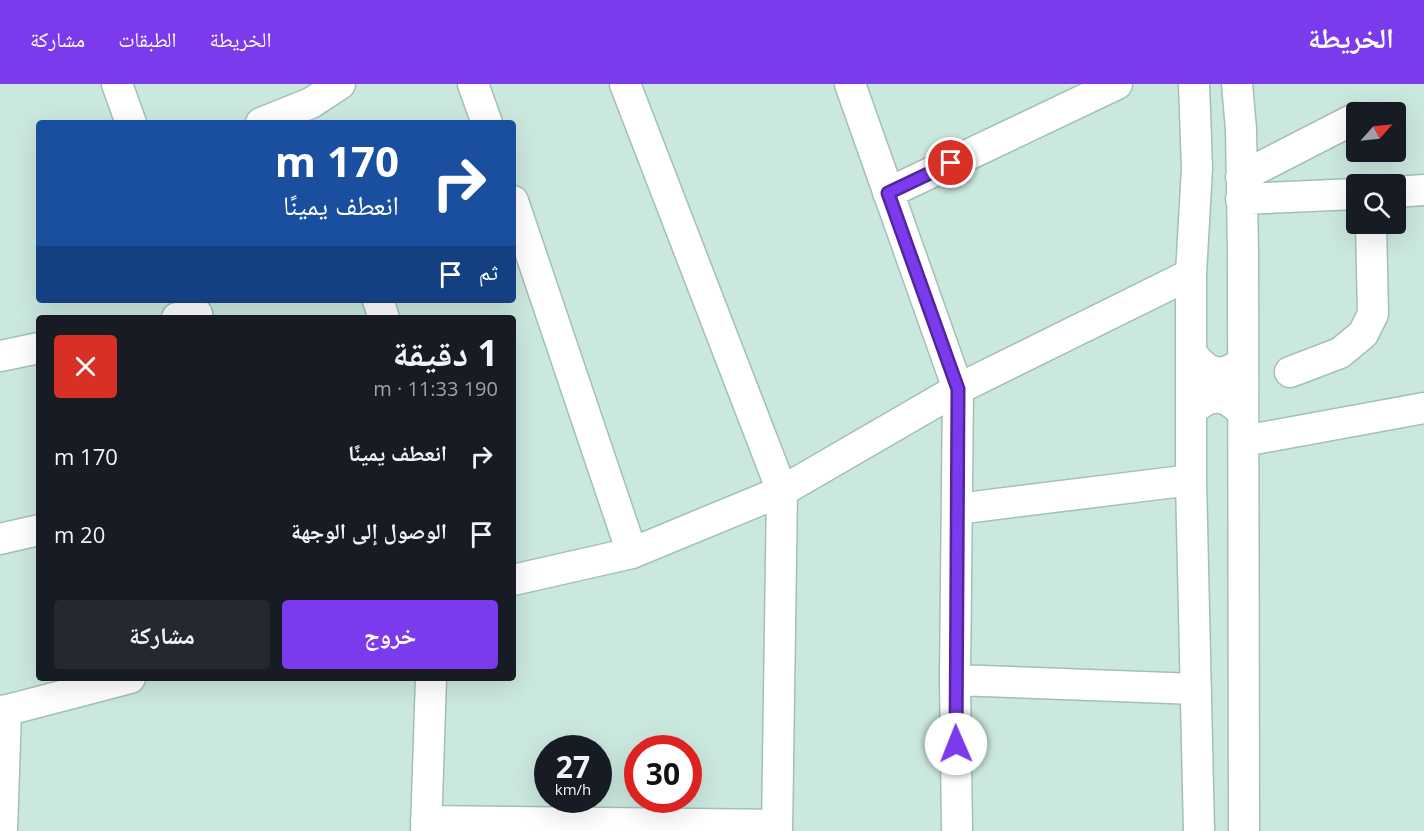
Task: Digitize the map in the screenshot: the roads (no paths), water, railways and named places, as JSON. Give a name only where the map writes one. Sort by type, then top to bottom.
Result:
[{"type":"street","points":[[117,84],[130,120]]},
{"type":"street","points":[[269,120],[312,103],[340,84]]},
{"type":"street","points":[[474,84],[486,120]]},
{"type":"street","points":[[431,681],[426,826],[777,828],[782,490],[625,84]]},
{"type":"street","points":[[850,84],[958,389],[955,680],[957,831]]},
{"type":"street","points":[[888,193],[1117,84]]},
{"type":"street","points":[[1194,84],[1197,168],[1191,274],[1191,480],[1199,831]]},
{"type":"street","points":[[1238,84],[1241,129],[1244,427],[1244,831]]},
{"type":"street","points":[[1241,188],[1346,125]]},
{"type":"street","points":[[1241,188],[1346,193]]},
{"type":"street","points":[[1406,191],[1424,190]]},
{"type":"street","points":[[516,210],[632,553]]},
{"type":"street","points":[[1290,372],[1340,353],[1363,334],[1373,314],[1371,234]]},
{"type":"street","points":[[516,579],[632,553],[782,490],[958,389],[1191,274]]},
{"type":"street","points":[[0,356],[36,349]]},
{"type":"street","points":[[1191,352],[1198,363],[1209,371],[1225,372],[1235,368],[1243,361]]},
{"type":"street","points":[[1192,411],[1209,398],[1231,401],[1244,427]]},
{"type":"street","points":[[1244,427],[1424,408]]},
{"type":"street","points":[[957,509],[1191,480]]},
{"type":"street","points":[[0,538],[36,531]]},
{"type":"street","points":[[955,680],[1196,689]]},
{"type":"street","points":[[2,831],[3,711],[118,681]]}]
